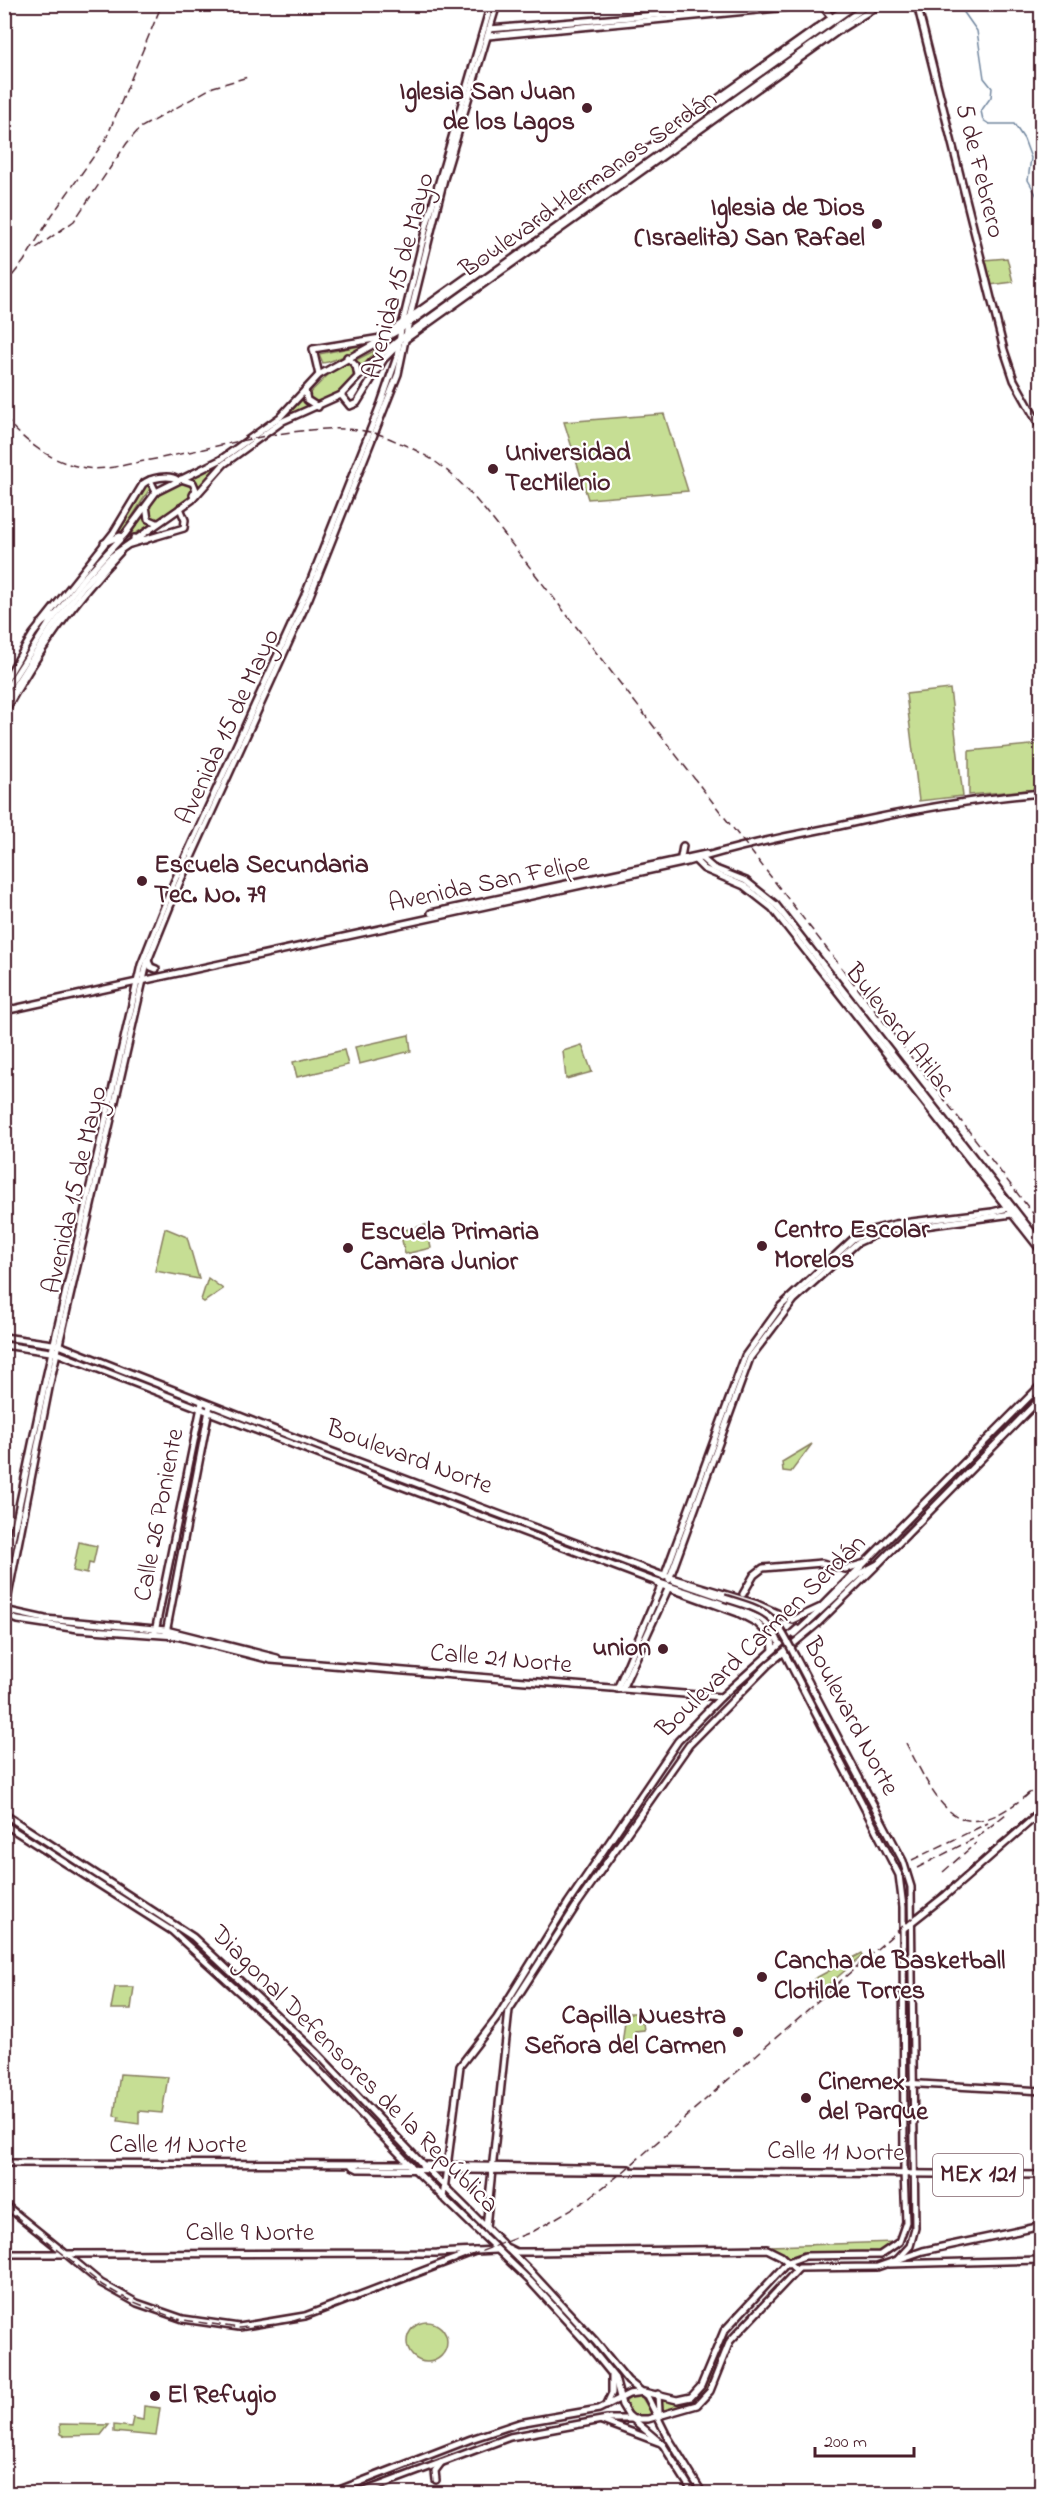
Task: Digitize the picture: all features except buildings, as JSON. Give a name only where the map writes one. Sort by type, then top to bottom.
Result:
[{"type":"main road","name":"Avenida 15 de Mayo","points":[[406,323],[410,316],[444,179],[487,33],[491,4]]},
{"type":"main road","name":"Avenida 15 de Mayo","points":[[141,979],[179,884],[307,597],[398,374],[406,323],[438,185],[497,4]]},
{"type":"main road","points":[[487,33],[787,4]]},
{"type":"main road","points":[[506,31],[820,4],[832,18]]},
{"type":"main road","name":"Boulevard Hermanos Serdán","points":[[319,375],[314,349],[373,341],[406,323],[600,188],[694,116],[851,4]]},
{"type":"main road","points":[[657,145],[691,124],[857,4]]},
{"type":"main road","points":[[489,278],[844,25],[869,4]]},
{"type":"main road","points":[[844,25],[881,4]]},
{"type":"main road","name":"5 de Febrero","points":[[917,4],[1003,346],[1014,380],[1041,430]]},
{"type":"main road","points":[[800,45],[811,33]]},
{"type":"main road","points":[[786,51],[793,51]]},
{"type":"main road","points":[[741,82],[749,82]]},
{"type":"main road","points":[[691,124],[694,116]]},
{"type":"main road","name":"Boulevard Hermanos Serdán","points":[[410,316],[657,145]]},
{"type":"main road","points":[[593,188],[600,188]]},
{"type":"main road","points":[[477,268],[484,270]]},
{"type":"main road","name":"Boulevard Hermanos Serdán","points":[[4,703],[51,629],[113,557],[134,538],[192,500],[224,464],[253,442],[283,421],[341,395],[358,376],[403,339],[446,306],[489,278]]},
{"type":"main road","name":"Boulevard Hermanos Serdán","points":[[341,395],[350,406],[357,403],[384,359],[403,339],[453,306],[489,278]]},
{"type":"main road","points":[[446,306],[453,306]]},
{"type":"main road","name":"Boulevard Hermanos Serdán","points":[[4,693],[20,661],[82,580],[125,534],[156,492],[220,460],[280,417],[319,375],[347,357],[385,340],[406,323]]},
{"type":"main road","name":"Avenida 15 de Mayo","points":[[4,1578],[141,979],[164,906],[307,597],[381,403],[403,339],[401,329]]},
{"type":"main road","points":[[347,357],[356,366],[358,376]]},
{"type":"main road","points":[[305,390],[307,400],[318,407]]},
{"type":"main road","points":[[20,661],[40,624],[114,532],[138,492],[150,480],[171,476],[193,483],[196,490],[192,500]]},
{"type":"main road","points":[[150,480],[156,492]]},
{"type":"main road","points":[[147,505],[148,519],[158,523]]},
{"type":"main road","points":[[113,557],[131,544],[184,528],[185,520],[180,508]]},
{"type":"main road","points":[[104,543],[125,534]]},
{"type":"main road","points":[[134,538],[146,540]]},
{"type":"main road","points":[[4,713],[32,665],[78,597]]},
{"type":"main road","points":[[40,624],[58,612]]},
{"type":"main road","points":[[1012,1210],[995,1192],[850,1004],[772,908],[744,886],[704,869],[696,856],[966,800],[1041,793]]},
{"type":"main road","points":[[681,857],[683,846]]},
{"type":"main road","name":"Avenida San Felipe","points":[[141,979],[681,857],[696,856]]},
{"type":"main road","name":"Avenida San Felipe","points":[[4,1009],[696,856]]},
{"type":"main road","name":"Bulevard Atilac","points":[[696,856],[746,881],[776,905],[850,1004],[1041,1245]]},
{"type":"main road","points":[[148,961],[151,967],[156,969]]},
{"type":"main road","points":[[992,1212],[997,1204],[995,1192]]},
{"type":"main road","points":[[666,1576],[745,1356],[781,1306],[853,1239],[868,1231],[895,1224],[1012,1210]]},
{"type":"main road","points":[[666,1576],[750,1358],[794,1300],[857,1243],[881,1232],[1012,1210]]},
{"type":"main road","name":"Bulevard Atilac","points":[[1012,1210],[1041,1252]]},
{"type":"main road","name":"Boulevard Norte","points":[[4,1337],[56,1344],[202,1402],[724,1598],[765,1611],[779,1625],[903,1861],[911,1887],[906,1926],[903,2083],[904,2231],[899,2242],[891,2250],[874,2256],[806,2256],[788,2262]]},
{"type":"main road","name":"Boulevard Norte","points":[[4,1345],[54,1352],[200,1410],[651,1580],[749,1611],[774,1631],[780,1639]]},
{"type":"main road","name":"Avenida 15 de Mayo","points":[[5,1614],[54,1352]]},
{"type":"main road","name":"Boulevard Carmen Serdán","points":[[446,2169],[457,2073],[496,2018],[568,1903],[678,1741],[721,1697],[773,1651],[895,1534],[1041,1384]]},
{"type":"main road","name":"Boulevard Carmen Serdán","points":[[509,2018],[509,2010],[688,1745],[709,1722],[878,1563],[1041,1397]]},
{"type":"main road","name":"Calle 26 Poniente","points":[[153,1635],[157,1629],[202,1402]]},
{"type":"main road","name":"Calle 26 Poniente","points":[[166,1633],[210,1405]]},
{"type":"main road","points":[[993,1433],[999,1431],[1004,1435]]},
{"type":"main road","points":[[189,1473],[196,1474]]},
{"type":"main road","points":[[895,1534],[901,1540]]},
{"type":"main road","points":[[743,1594],[754,1575],[763,1568],[822,1563],[845,1569],[866,1562]]},
{"type":"main road","points":[[795,1634],[861,1573],[878,1563]]},
{"type":"main road","points":[[666,1576],[757,1604],[789,1620],[815,1611]]},
{"type":"main road","points":[[651,1580],[668,1589],[747,1617],[772,1638],[773,1651]]},
{"type":"main road","points":[[620,1689],[661,1586]]},
{"type":"main road","points":[[620,1689],[668,1589]]},
{"type":"main road","points":[[5,1614],[157,1629],[166,1633]]},
{"type":"main road","points":[[5,1614],[18,1620],[78,1629],[153,1635],[166,1633]]},
{"type":"main road","name":"Calle 21 Norte","points":[[166,1633],[278,1659],[721,1697]]},
{"type":"main road","name":"Boulevard Norte","points":[[785,1654],[896,1867],[902,1890],[906,1926],[914,2084],[915,2228],[910,2246],[898,2259],[889,2264],[871,2267],[803,2266],[796,2270]]},
{"type":"main road","points":[[634,1807],[642,1812]]},
{"type":"main road","points":[[906,1926],[1041,1811]]},
{"type":"main road","name":"Diagonal Defensores de la República","points":[[4,1814],[193,1937],[316,2052],[422,2165],[486,2227],[595,2341],[628,2381],[644,2392]]},
{"type":"main road","name":"Diagonal Defensores de la República","points":[[4,1824],[143,1911],[191,1947],[315,2064],[416,2171],[530,2281],[612,2374],[624,2410],[633,2421]]},
{"type":"main road","points":[[486,2227],[509,2018],[496,2018]]},
{"type":"main road","points":[[903,2083],[1041,2091]]},
{"type":"main road","name":"Calle 11 Norte","points":[[4,2163],[352,2166],[410,2164],[446,2169]]},
{"type":"main road","name":"Calle 11 Norte","points":[[352,2166],[358,2169],[416,2171],[494,2169],[1041,2175]]},
{"type":"main road","points":[[444,2198],[446,2169]]},
{"type":"main road","points":[[4,2204],[101,2283],[137,2303],[183,2319],[239,2326],[305,2316],[477,2251]]},
{"type":"main road","points":[[898,2259],[1041,2226]]},
{"type":"main road","points":[[357,2493],[510,2438],[601,2421],[633,2421],[658,2417],[697,2405],[707,2396],[730,2342],[796,2270],[788,2262],[766,2249],[532,2253],[516,2252],[504,2246]]},
{"type":"main road","name":"Calle 9 Norte","points":[[4,2254],[496,2250]]},
{"type":"main road","points":[[889,2264],[1041,2260]]},
{"type":"main road","points":[[329,2493],[438,2450],[513,2425],[606,2406],[629,2394],[644,2392],[682,2400],[695,2394],[701,2386],[724,2331],[788,2262]]},
{"type":"main road","points":[[606,2406],[612,2392],[612,2374]]},
{"type":"main road","points":[[628,2381],[658,2394]]},
{"type":"main road","points":[[644,2392],[703,2493]]},
{"type":"main road","points":[[658,2394],[658,2417]]},
{"type":"main road","points":[[663,2428],[666,2419],[674,2412]]},
{"type":"main road","points":[[601,2421],[663,2445]]},
{"type":"main road","points":[[633,2421],[663,2445],[694,2493]]},
{"type":"main road","points":[[436,2480],[435,2471],[445,2460]]},
{"type":"green space","points":[[1007,258],[1013,282],[990,285],[984,260]]},
{"type":"green space","points":[[394,341],[348,385],[325,403],[279,423],[330,373]]},
{"type":"green space","points":[[379,342],[323,363],[319,354]]},
{"type":"green space","points":[[664,414],[688,491],[588,499],[564,422]]},
{"type":"green space","points":[[223,462],[179,507],[128,538],[157,496],[178,482]]},
{"type":"green space","points":[[146,484],[151,487],[121,534],[91,567]]},
{"type":"green space","points":[[950,689],[963,796],[919,801],[906,694]]},
{"type":"green space","points":[[1041,744],[1041,789],[969,795],[969,751]]},
{"type":"green space","points":[[409,1035],[411,1051],[359,1064],[355,1047]]},
{"type":"green space","points":[[582,1045],[592,1072],[566,1079],[563,1051]]},
{"type":"green space","points":[[344,1050],[348,1065],[297,1077],[293,1062]]},
{"type":"green space","points":[[426,1225],[431,1248],[405,1254],[400,1231]]},
{"type":"green space","points":[[165,1228],[187,1237],[199,1279],[155,1271]]},
{"type":"green space","points":[[208,1278],[223,1289],[204,1302],[201,1300]]},
{"type":"green space","points":[[812,1444],[791,1472],[783,1471],[782,1462]]},
{"type":"green space","points":[[79,1542],[97,1546],[93,1564],[89,1563],[87,1574],[73,1571]]},
{"type":"green space","points":[[862,1953],[863,1955],[819,1993],[814,1987],[814,1979]]},
{"type":"green space","points":[[115,1987],[134,1987],[131,2009],[111,2009]]},
{"type":"green space","points":[[626,2013],[638,2013],[639,2022],[643,2023],[644,2030],[635,2031],[634,2045],[622,2044]]},
{"type":"green space","points":[[120,2074],[168,2077],[162,2113],[139,2111],[139,2124],[118,2121],[119,2117],[114,2116]]},
{"type":"green space","points":[[894,2242],[882,2252],[873,2254],[807,2254],[789,2258],[771,2246]]},
{"type":"green space","points":[[427,2322],[441,2328],[447,2342],[441,2356],[427,2362],[413,2356],[407,2342],[413,2328]]},
{"type":"green space","points":[[720,2347],[723,2347],[709,2386],[704,2393],[689,2403],[659,2413],[660,2400],[682,2405],[699,2396]]},
{"type":"green space","points":[[641,2396],[653,2415],[634,2417],[625,2402],[632,2397]]},
{"type":"green space","points":[[144,2406],[160,2408],[156,2436],[114,2432],[114,2425],[131,2427],[133,2418],[143,2420]]},
{"type":"green space","points":[[60,2424],[109,2425],[101,2435],[65,2436],[61,2434]]},
{"type":"waterway","points":[[958,4],[977,31],[984,78],[992,88],[991,97],[981,111],[983,120],[989,124],[1014,124],[1024,139],[1031,158],[1028,180],[1042,205]]},
{"type":"railway","points":[[4,286],[24,261],[52,215],[106,139],[162,4]]},
{"type":"railway","points":[[36,248],[74,221],[127,143],[140,128],[213,87],[248,77]]},
{"type":"railway","points":[[4,417],[41,451],[63,462],[87,468],[119,466],[261,437],[319,429],[370,432],[415,450],[441,466],[462,485],[493,520],[1042,1225]]},
{"type":"railway","points":[[906,1743],[940,1801],[952,1813],[967,1820],[984,1819],[1004,1811],[1029,1793]]},
{"type":"railway","points":[[1024,1798],[1042,1782]]},
{"type":"railway","points":[[4,2207],[102,2285],[129,2300],[177,2319],[239,2328],[287,2323],[337,2307],[534,2231],[585,2201],[623,2172],[1042,1804]]},
{"type":"railway","points":[[917,1868],[977,1837],[1006,1814]]},
{"type":"railway","points":[[912,1860],[988,1823]]},
{"type":"railway","points":[[943,1872],[976,1843]]},
{"type":"place","name":"Iglesia San Juan de los Lagos","points":[[587,108]]},
{"type":"place","name":"Iglesia de Dios (Israelita) San Rafael","points":[[877,224]]},
{"type":"place","name":"Universidad TecMilenio","points":[[493,469]]},
{"type":"place","name":"Escuela Secundaria Tec. No. 79","points":[[142,881]]},
{"type":"place","name":"Centro Escolar Morelos","points":[[762,1246]]},
{"type":"place","name":"Escuela Primaria Camara Junior","points":[[348,1248]]},
{"type":"place","name":"union","points":[[663,1649]]},
{"type":"place","name":"Cancha de Basketball Clotilde Torres","points":[[762,1977]]},
{"type":"place","name":"Capilla Nuestra Señora del Carmen","points":[[738,2032]]},
{"type":"place","name":"Cinemex del Parque","points":[[806,2098]]},
{"type":"place","name":"El Refugio","points":[[155,2396]]}]
